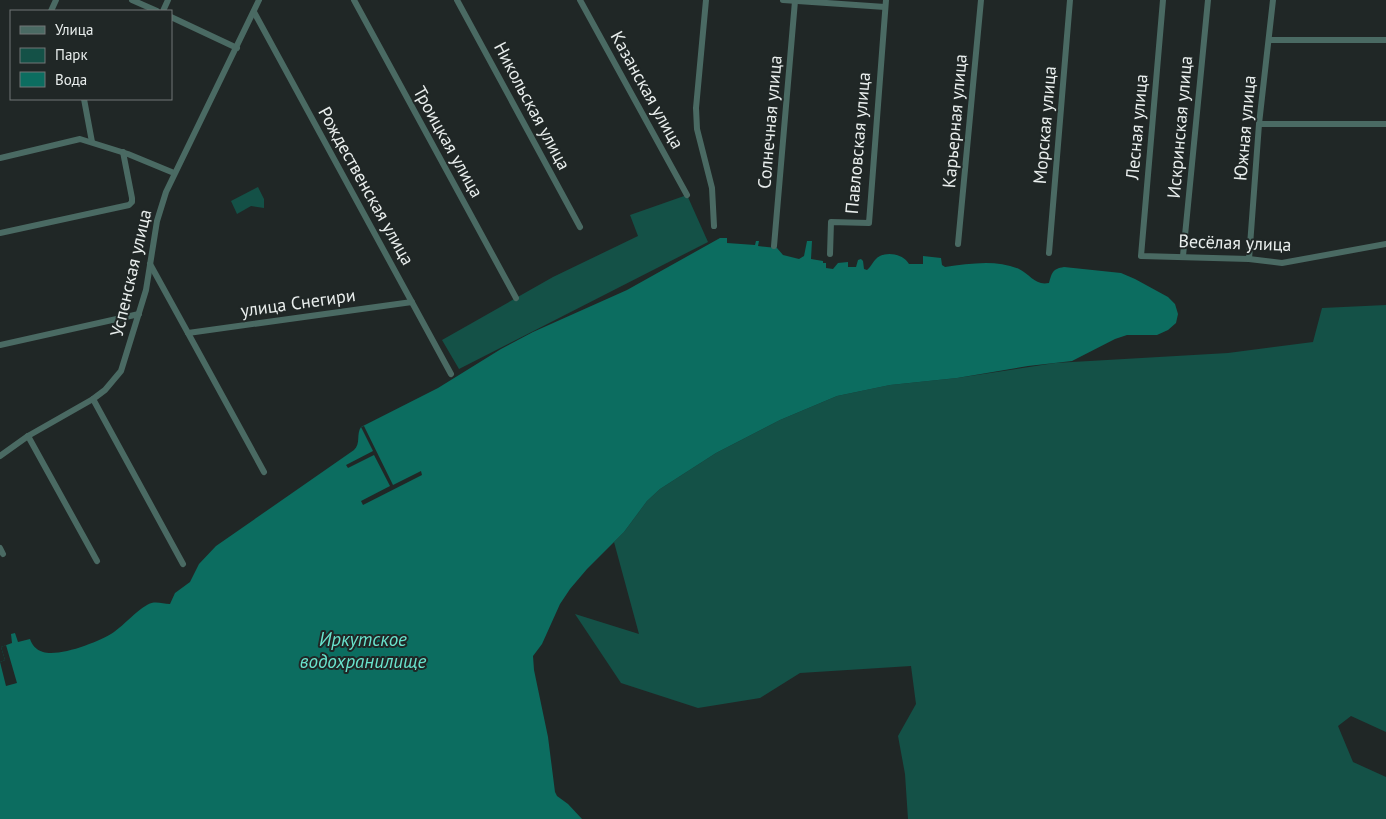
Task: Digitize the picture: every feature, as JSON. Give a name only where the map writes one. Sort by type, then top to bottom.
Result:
[{"type":"street","points":[[132,0],[150,10]]},
{"type":"street","name":"Успенская улица","points":[[0,456],[28,436],[93,399],[105,390],[121,371],[146,290],[157,221],[174,173],[260,0]]},
{"type":"street","name":"Троицкая улица","points":[[354,0],[516,298]]},
{"type":"street","name":"Никольская улица","points":[[457,0],[580,227]]},
{"type":"street","name":"Казанская улица","points":[[580,0],[687,195]]},
{"type":"street","points":[[706,0],[696,108],[697,129],[712,188],[714,226]]},
{"type":"street","points":[[783,0],[885,3]]},
{"type":"street","name":"Карьерная улица","points":[[958,244],[981,0]]},
{"type":"street","name":"Морская улица","points":[[1049,253],[1070,0]]},
{"type":"street","name":"Лесная улица","points":[[1141,256],[1163,0]]},
{"type":"street","name":"Искринская улица","points":[[1183,256],[1208,0]]},
{"type":"street","name":"Южная улица","points":[[1249,259],[1259,124],[1273,0]]},
{"type":"street","name":"Солнечная улица","points":[[774,246],[795,1]]},
{"type":"street","name":"Павловская улица","points":[[830,254],[831,222],[869,223],[885,3]]},
{"type":"street","name":"Рождественская улица","points":[[254,12],[451,374]]},
{"type":"street","points":[[172,18],[237,48]]},
{"type":"street","points":[[1269,40],[1386,40]]},
{"type":"street","points":[[84,100],[92,142]]},
{"type":"street","points":[[1259,124],[1386,124]]},
{"type":"street","points":[[0,158],[80,139],[123,152],[174,173]]},
{"type":"street","points":[[0,233],[129,205],[132,202],[132,198],[123,152]]},
{"type":"street","name":"Весёлая улица","points":[[1141,256],[1249,259],[1282,263],[1386,244]]},
{"type":"street","points":[[150,264],[264,472]]},
{"type":"street","name":"улица Снегири","points":[[188,333],[412,302]]},
{"type":"street","points":[[0,345],[139,314]]},
{"type":"street","points":[[93,399],[183,564]]},
{"type":"street","points":[[28,436],[97,561]]},
{"type":"green space","points":[[258,187],[264,199],[264,208],[251,206],[237,214],[231,201]]},
{"type":"green space","points":[[687,195],[708,242],[459,369],[442,340],[553,277],[638,236],[630,215]]},
{"type":"green space","points":[[1386,305],[1386,732],[1351,716],[1338,726],[1353,762],[1386,777],[1386,819],[908,819],[905,774],[898,736],[916,704],[911,666],[800,673],[760,698],[698,708],[621,683],[575,614],[639,634],[614,542],[624,532],[647,501],[660,489],[716,453],[780,420],[837,396],[890,385],[957,378],[1055,363],[1228,353],[1313,342],[1322,308]]},
{"type":"water","name":"Иркутское водохранилище","points":[[720,238],[727,238],[727,243],[755,245],[756,241],[759,241],[758,246],[777,248],[783,255],[799,259],[804,256],[807,241],[812,241],[811,259],[823,261],[823,263],[826,263],[826,268],[833,269],[838,263],[848,262],[848,267],[856,267],[858,260],[861,259],[864,269],[867,270],[879,257],[893,254],[902,257],[909,264],[923,264],[923,256],[941,258],[942,265],[945,267],[982,263],[1001,264],[1019,269],[1040,283],[1049,283],[1055,270],[1064,267],[1121,273],[1168,297],[1175,304],[1178,314],[1176,323],[1168,330],[1157,335],[1127,335],[1115,339],[1072,361],[957,378],[890,385],[837,396],[780,420],[716,453],[660,489],[647,501],[624,532],[570,589],[560,604],[542,644],[533,656],[534,670],[548,737],[555,792],[582,819],[0,819],[0,662],[5,660],[1,647],[12,643],[11,634],[15,633],[18,642],[30,639],[35,647],[43,652],[69,651],[114,632],[138,611],[150,604],[156,602],[170,604],[175,593],[190,582],[199,564],[216,546],[354,450],[361,427],[438,388],[501,349],[533,332],[627,290]]},
{"type":"pier","points":[[364,426],[393,485],[421,471],[422,475],[363,505],[361,501],[390,486],[374,455],[348,468],[346,465],[373,451],[361,427]]},
{"type":"pier","points":[[6,645],[17,683],[6,686],[0,662],[5,660],[1,647]]}]
